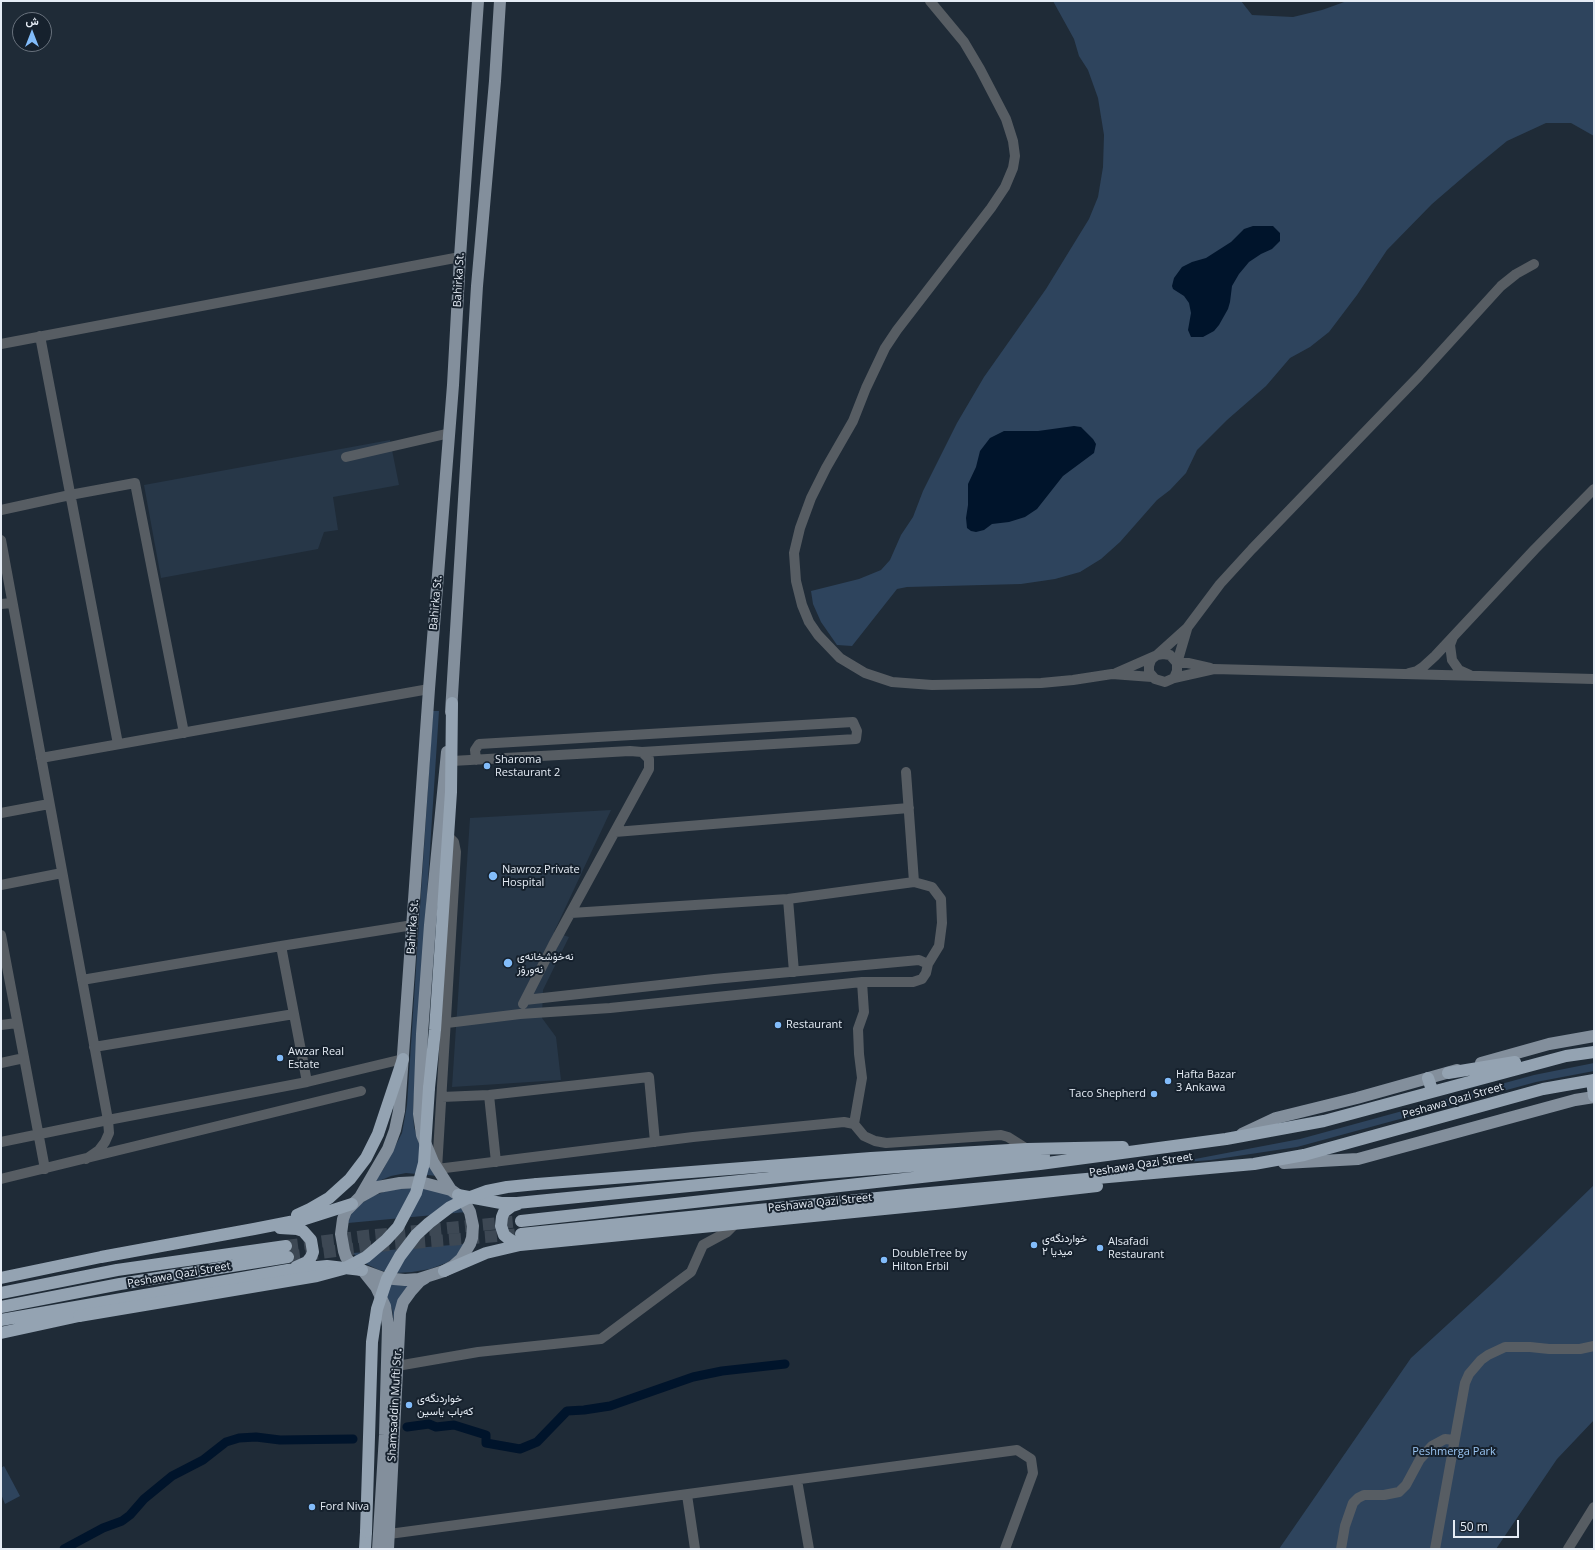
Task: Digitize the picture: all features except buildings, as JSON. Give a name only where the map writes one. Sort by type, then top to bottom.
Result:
[{"type":"highway","points":[[1,1333],[79,1316],[303,1279],[343,1269],[366,1257],[386,1240],[398,1227],[416,1193],[424,1163],[435,1030],[448,836],[452,761],[452,703]]},
{"type":"highway","name":"Peshawa Qazi Street","points":[[521,1221],[937,1176],[1123,1154],[1222,1140],[1324,1120],[1432,1090],[1566,1056],[1594,1052]]},
{"type":"highway","points":[[1448,1073],[1473,1068],[1566,1056]]},
{"type":"highway","points":[[231,1234],[289,1218],[310,1209],[329,1198],[350,1179],[366,1158],[378,1134],[403,1059]]},
{"type":"highway","points":[[1428,1078],[1432,1090]]},
{"type":"highway","points":[[1593,1080],[1594,1096]]},
{"type":"highway","name":"Peshawa Qazi Street","points":[[521,1234],[907,1195],[1254,1164],[1304,1155],[1542,1089],[1593,1080]]},
{"type":"highway","name":"Peshawa Qazi Street","points":[[454,1193],[501,1203],[525,1202],[800,1175],[1222,1140]]},
{"type":"highway","points":[[366,1549],[372,1342],[377,1309],[387,1279],[400,1256],[416,1235],[450,1207],[487,1191],[507,1187],[538,1184],[871,1158],[1027,1148],[1124,1147]]},
{"type":"highway","name":"Peshawa Qazi Street","points":[[444,1271],[486,1252],[536,1243],[734,1225],[1010,1196],[1145,1180],[1201,1169]]},
{"type":"highway","name":"Peshawa Qazi Street","points":[[1,1278],[101,1257],[254,1230],[305,1219],[356,1200]]},
{"type":"highway","points":[[525,1202],[512,1206],[504,1212],[501,1220],[502,1229],[506,1237],[514,1242],[536,1243]]},
{"type":"highway","points":[[254,1230],[297,1229],[308,1235],[313,1246],[311,1257],[307,1262],[288,1270]]},
{"type":"highway","name":"Peshawa Qazi Street","points":[[1,1293],[117,1270],[287,1251],[1,1307]]},
{"type":"highway","name":"Peshawa Qazi Street","points":[[1,1320],[288,1270],[327,1266],[362,1270]]},
{"type":"main road","name":"Bahirka St.","points":[[356,1200],[388,1148],[395,1130],[399,1112],[429,688],[450,433],[460,257],[478,1]]},
{"type":"main road","name":"Bahirka St.","points":[[454,1193],[432,1162],[422,1135],[419,1114],[422,1034],[431,917],[452,703],[477,286],[495,80],[500,1]]},
{"type":"main road","points":[[1222,1140],[1249,1131],[1276,1118],[1357,1098],[1549,1044],[1594,1036]]},
{"type":"main road","points":[[1254,1164],[1358,1159],[1594,1096]]},
{"type":"main road","name":"Peshawa Qazi Street","points":[[420,1182],[454,1193],[465,1203],[470,1212],[473,1226],[472,1238],[466,1253],[453,1266],[444,1271],[419,1279],[395,1280],[383,1278],[362,1270],[353,1266],[349,1262],[342,1243],[341,1226],[346,1211],[356,1200],[378,1187],[400,1183],[420,1182]]},
{"type":"main road","name":"Shamsaddin Mufti Str.","points":[[362,1270],[376,1287],[385,1306],[388,1326],[385,1435],[378,1549]]},
{"type":"main road","name":"Shamsaddin Mufti Str.","points":[[388,1549],[400,1313],[403,1302],[420,1281],[432,1274]]},
{"type":"street","points":[[930,1],[964,42],[1006,119],[1013,141],[1015,156],[1013,168],[1005,187],[991,208],[897,330],[885,348],[866,388],[853,422],[826,468],[811,498],[800,528],[794,554],[796,581],[808,622],[840,658],[865,673],[892,682],[932,685],[1041,683],[1112,674],[1152,677],[1161,682],[1214,669]]},
{"type":"street","points":[[1,344],[460,257]]},
{"type":"street","points":[[1152,677],[1149,672],[1151,660],[1187,628],[1220,584],[1252,549],[1419,376],[1501,286],[1516,274],[1534,264]]},
{"type":"street","points":[[40,336],[118,744]]},
{"type":"street","points":[[346,457],[450,433]]},
{"type":"street","points":[[1,510],[134,483],[184,733]]},
{"type":"street","points":[[1396,675],[1417,671],[1423,667],[1594,489]]},
{"type":"street","points":[[1,540],[108,1120],[108,1133],[105,1142],[99,1150],[86,1159]]},
{"type":"street","points":[[1,604],[12,603]]},
{"type":"street","points":[[1174,678],[1187,628]]},
{"type":"street","points":[[1456,632],[1450,645],[1452,660],[1456,667],[1463,673],[1480,677]]},
{"type":"street","points":[[1112,674],[1157,655],[1167,654],[1177,663]]},
{"type":"street","points":[[1177,663],[1188,663],[1214,669],[1396,675],[1594,679]]},
{"type":"street","points":[[41,758],[429,688]]},
{"type":"street","points":[[452,761],[476,760],[630,751],[642,752],[856,739],[857,731],[853,722],[479,744],[475,750],[476,760]]},
{"type":"street","points":[[520,1014],[525,1000],[570,913],[649,769],[649,759],[642,752]]},
{"type":"street","points":[[906,772],[914,882]]},
{"type":"street","points":[[1,813],[49,804]]},
{"type":"street","points":[[615,832],[909,808]]},
{"type":"street","points":[[448,836],[454,842],[456,852],[447,1023],[437,1168],[655,1142],[844,1122],[854,1124],[864,1136],[875,1141],[886,1143],[1001,1135],[1008,1137],[1027,1148]]},
{"type":"street","points":[[1,885],[62,873]]},
{"type":"street","points":[[447,1023],[520,1014],[610,1008],[862,982],[918,981],[922,980],[926,973],[928,964],[939,946],[942,924],[940,899],[932,887],[914,882],[788,899],[570,913]]},
{"type":"street","points":[[788,899],[794,972]]},
{"type":"street","points":[[82,980],[413,925]]},
{"type":"street","points":[[1,935],[3,953],[45,1169]]},
{"type":"street","points":[[281,946],[307,1082]]},
{"type":"street","points":[[525,1000],[919,960],[928,964]]},
{"type":"street","points":[[854,1124],[862,1078],[858,1029],[864,1012],[862,982]]},
{"type":"street","points":[[94,1047],[294,1014]]},
{"type":"street","points":[[1,1026],[17,1023]]},
{"type":"street","points":[[1,1063],[24,1058]]},
{"type":"street","points":[[1,1142],[307,1082],[403,1059]]},
{"type":"street","points":[[442,1097],[490,1095],[649,1078],[655,1142]]},
{"type":"street","points":[[1,1179],[361,1091]]},
{"type":"street","points":[[490,1095],[496,1162]]},
{"type":"street","points":[[397,1366],[478,1352],[601,1339],[691,1272],[704,1245],[727,1232],[734,1225]]},
{"type":"street","points":[[1435,1549],[1465,1383],[1469,1374],[1488,1355],[1505,1347],[1580,1349],[1594,1346]]},
{"type":"street","points":[[1341,1549],[1345,1526],[1352,1503],[1364,1495],[1384,1495],[1399,1492],[1406,1485],[1420,1459],[1432,1446],[1445,1440],[1454,1440]]},
{"type":"street","points":[[389,1534],[1017,1450],[1031,1459],[1033,1473],[1005,1549]]},
{"type":"street","points":[[797,1480],[809,1549]]},
{"type":"street","points":[[687,1495],[694,1549]]},
{"type":"street","points":[[1568,1549],[1594,1507]]},
{"type":"shaded area","points":[[1253,226],[1273,226],[1280,233],[1280,241],[1272,249],[1249,262],[1239,274],[1232,286],[1228,309],[1214,331],[1203,337],[1191,337],[1188,330],[1191,313],[1189,303],[1184,296],[1173,289],[1172,286],[1174,278],[1182,267],[1206,258],[1231,242],[1244,229]]},
{"type":"shaded area","points":[[1074,426],[1081,427],[1093,439],[1096,444],[1094,453],[1063,476],[1037,509],[1025,517],[1009,522],[992,524],[984,530],[976,532],[967,528],[966,518],[968,505],[968,484],[976,467],[980,451],[990,438],[1004,431],[1038,431]]},
{"type":"shaded area","points":[[390,440],[399,485],[333,497],[338,530],[324,532],[318,549],[161,578],[144,485]]},
{"type":"shaded area","name":"نەخۆشخانەی نەورۆز","points":[[611,810],[554,932],[569,937],[543,990],[542,1018],[556,1037],[561,1080],[452,1087],[470,818]]},
{"type":"green space","points":[[1053,1],[1241,1],[1252,15],[1293,17],[1322,10],[1347,1],[1594,1],[1594,136],[1571,123],[1546,123],[1507,141],[1468,173],[1432,204],[1387,250],[1357,295],[1329,332],[1310,347],[1290,358],[1266,386],[1227,420],[1197,450],[1186,473],[1170,490],[1157,500],[1120,542],[1101,559],[1080,572],[1055,579],[1021,584],[907,587],[897,589],[852,646],[837,645],[821,622],[813,604],[811,591],[859,579],[881,570],[890,560],[901,535],[913,517],[923,491],[957,423],[984,377],[1046,289],[1089,219],[1098,197],[1103,167],[1104,135],[1098,98],[1088,70],[1079,56],[1074,39]]},
{"type":"green space","points":[[433,711],[439,711],[413,1110],[414,1127],[419,1143],[438,1176],[406,1173],[391,1176],[374,1183],[384,1168],[402,1133],[407,1105]]},
{"type":"green space","points":[[1594,1063],[1594,1071],[1536,1082],[1297,1147],[1211,1160],[1174,1163],[1300,1139],[1534,1075]]},
{"type":"green space","name":"Peshmerga Park","points":[[1594,1185],[1594,1420],[1557,1459],[1496,1549],[1279,1549],[1411,1358],[1495,1281]]},
{"type":"green space","points":[[426,1188],[450,1194],[466,1212],[348,1223],[352,1212],[373,1196],[389,1190]]},
{"type":"green space","points":[[464,1244],[459,1255],[446,1263],[430,1269],[412,1272],[395,1273],[379,1270],[360,1261],[353,1253]]},
{"type":"green space","points":[[377,1283],[409,1286],[394,1321],[392,1309],[386,1295]]},
{"type":"green space","points":[[4,1466],[20,1496],[5,1504],[1,1494],[1,1468]]},
{"type":"waterway","points":[[407,1427],[429,1424],[436,1427],[454,1425],[486,1435],[486,1443],[520,1449],[537,1442],[567,1411],[610,1406],[693,1377],[722,1371],[785,1364]]},
{"type":"waterway","points":[[64,1549],[103,1528],[122,1521],[130,1515],[144,1499],[172,1476],[203,1460],[226,1442],[239,1438],[256,1437],[280,1440],[353,1439]]},
{"type":"tunnel","points":[[286,1246],[365,1236],[521,1221]]},
{"type":"tunnel","points":[[288,1257],[367,1247],[521,1234]]},
{"type":"place","name":"Sharoma Restaurant 2","points":[[487,766]]},
{"type":"place","name":"Nawroz Private Hospital","points":[[493,876]]},
{"type":"place","name":"نەخۆشخانەی نەورۆز","points":[[508,963]]},
{"type":"place","name":"Restaurant","points":[[778,1025]]},
{"type":"place","name":"Awzar Real Estate","points":[[280,1058]]},
{"type":"place","name":"Hafta Bazar 3 Ankawa","points":[[1168,1081]]},
{"type":"place","name":"Taco Shepherd","points":[[1154,1094]]},
{"type":"place","name":"خواردنگەی میدیا ٢","points":[[1034,1245]]},
{"type":"place","name":"Alsafadi Restaurant","points":[[1100,1248]]},
{"type":"place","name":"DoubleTree by Hilton Erbil","points":[[884,1260]]},
{"type":"place","name":"خواردنگەی کەباب یاسین","points":[[409,1405]]},
{"type":"place","name":"Ford Niva","points":[[312,1507]]}]
